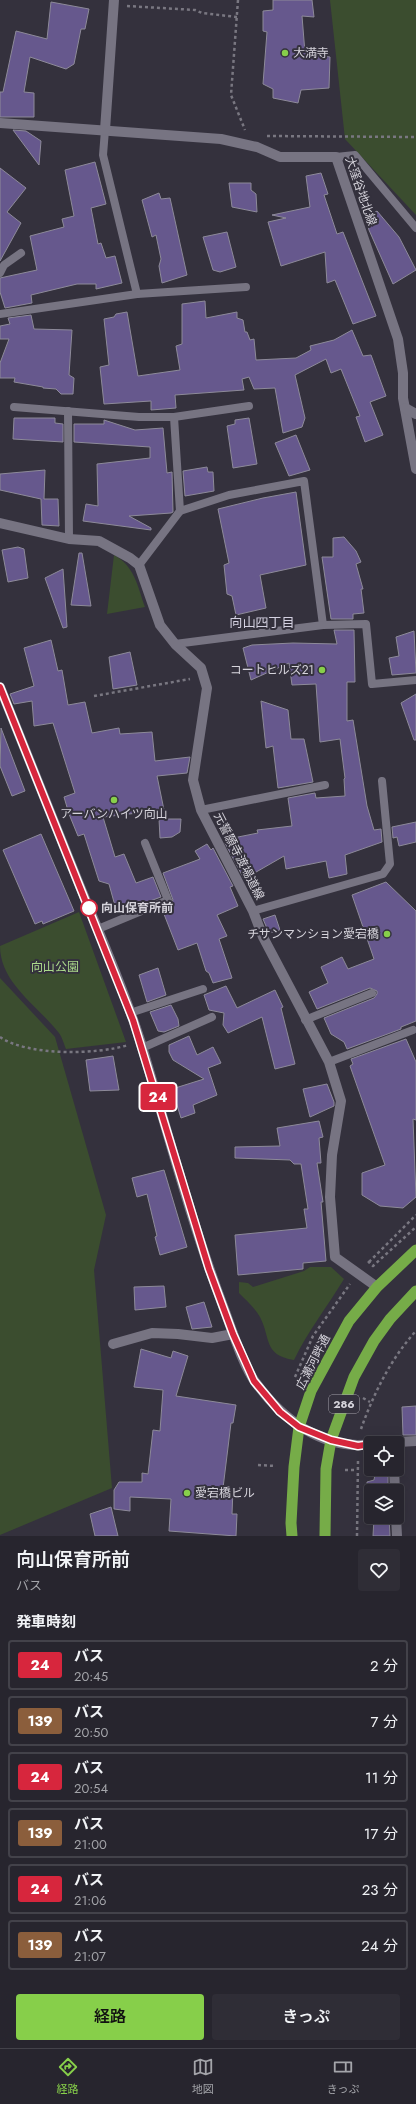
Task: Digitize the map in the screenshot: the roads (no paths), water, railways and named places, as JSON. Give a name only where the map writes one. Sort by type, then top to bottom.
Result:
[{"type":"highway","name":"広瀬河畔通","points":[[292,1536],[291,1523],[294,1467],[299,1427],[311,1391],[349,1321],[377,1287],[416,1250]]},
{"type":"highway","name":"286","points":[[325,1536],[326,1469],[331,1440],[354,1377],[374,1341],[390,1319],[416,1291]]},
{"type":"street","points":[[105,130],[114,2]]},
{"type":"street","name":"大窪谷地北線","points":[[0,123],[221,139],[257,147],[280,157],[336,157],[398,339],[403,373],[405,408],[416,469]]},
{"type":"street","points":[[405,408],[416,414]]},
{"type":"street","points":[[0,523],[69,539],[98,541],[130,558],[138,565]]},
{"type":"street","name":"元誓願寺渡場道線","points":[[138,565],[160,625],[175,644],[201,668],[207,688],[206,710],[193,780],[201,810],[253,911],[263,936],[305,1020],[329,1062],[341,1101],[332,1155],[330,1198],[335,1257],[377,1287]]},
{"type":"street","points":[[0,687],[98,929],[130,1013],[209,1269],[233,1334],[254,1381],[280,1412],[299,1427],[331,1440],[358,1446],[364,1445]]},
{"type":"street","points":[[113,1344],[152,1333],[212,1338],[233,1334]]},
{"type":"street","points":[[404,1442],[416,1441]]},
{"type":"street","points":[[396,1524],[397,1536]]},
{"type":"lane","points":[[105,130],[103,155],[137,294]]},
{"type":"lane","points":[[336,157],[355,155],[416,228]]},
{"type":"lane","points":[[0,273],[4,265],[21,253]]},
{"type":"lane","points":[[0,314],[137,294],[246,287]]},
{"type":"lane","points":[[14,407],[139,417],[174,417],[249,406]]},
{"type":"lane","points":[[68,411],[69,539]]},
{"type":"lane","points":[[174,417],[180,511]]},
{"type":"lane","points":[[138,565],[180,511],[229,495],[304,482],[323,625]]},
{"type":"lane","points":[[175,644],[323,625],[366,624],[372,684],[416,680]]},
{"type":"lane","points":[[253,911],[383,874],[390,864],[382,781]]},
{"type":"lane","points":[[201,810],[325,785]]},
{"type":"lane","points":[[98,929],[168,900],[145,843]]},
{"type":"lane","points":[[130,1013],[203,989]]},
{"type":"lane","points":[[305,1020],[372,993]]},
{"type":"lane","points":[[142,1048],[212,1017]]},
{"type":"lane","points":[[329,1062],[412,1030]]},
{"type":"place","name":"大満寺","points":[[285,53]]},
{"type":"place","name":"コートヒルズ21","points":[[322,670]]},
{"type":"place","name":"アーバンハイツ向山","points":[[114,800]]},
{"type":"place","name":"向山保育所前","points":[[89,908]]},
{"type":"place","name":"チサンマンション愛宕橋","points":[[387,934]]},
{"type":"place","name":"愛宕橋ビル","points":[[187,1493]]},
{"type":"district","name":"向山四丁目","points":[[262,622]]},
{"type":"park label","name":"向山公園","points":[[55,967]]}]
